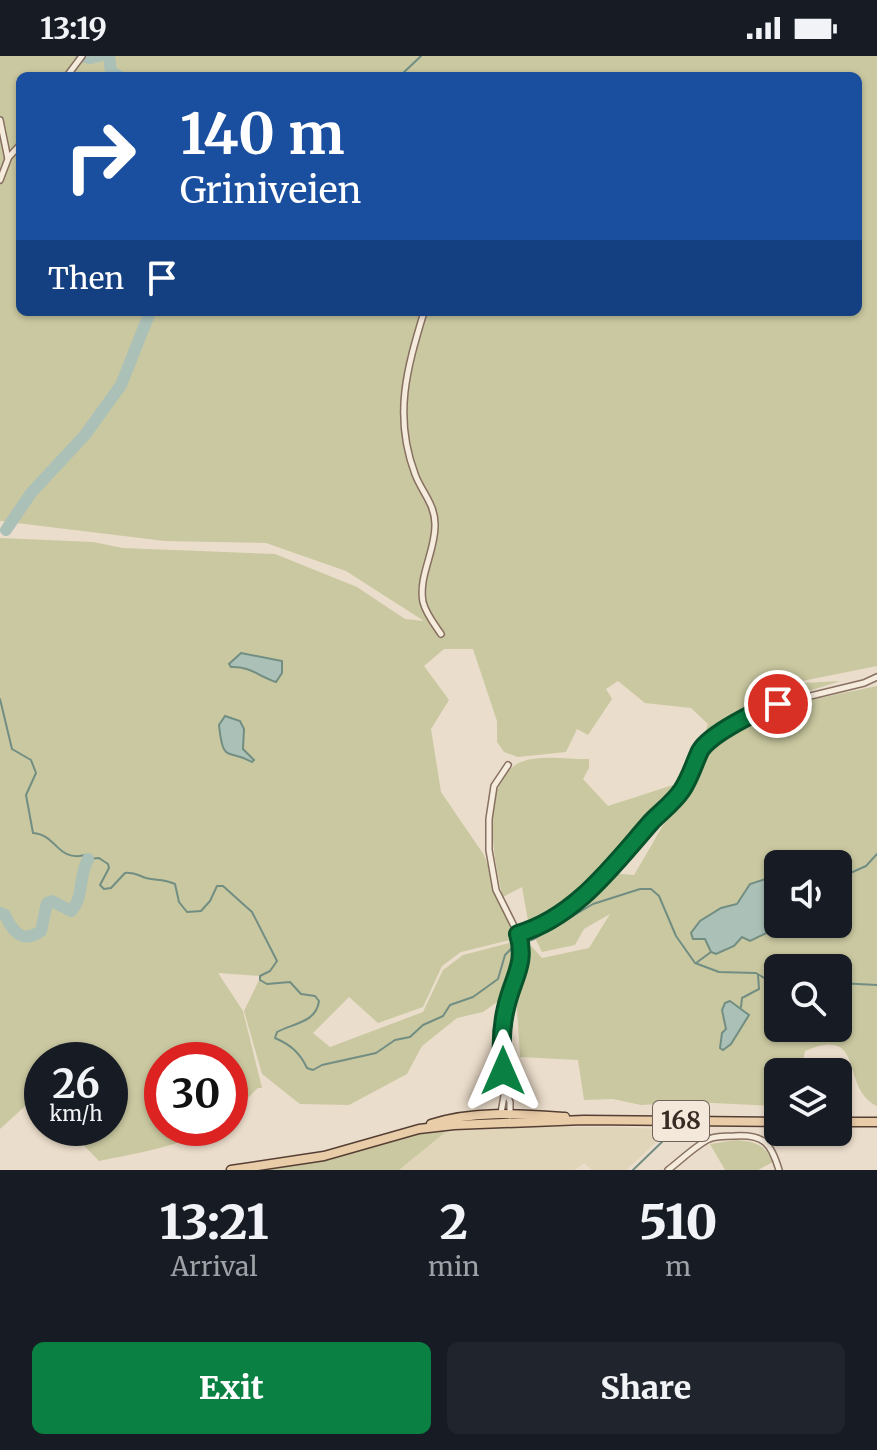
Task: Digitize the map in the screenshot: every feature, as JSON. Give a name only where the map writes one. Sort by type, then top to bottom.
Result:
[{"type":"main road","name":"168","points":[[231,1170],[324,1156],[419,1129],[506,1117],[764,1122]]},
{"type":"main road","points":[[852,1122],[877,1122]]},
{"type":"street","points":[[0,120],[8,159]]},
{"type":"street","points":[[0,180],[8,159],[16,150]]},
{"type":"street","points":[[423,316],[404,387],[403,411],[415,475],[432,506],[436,522],[435,540],[423,587],[423,603],[441,634]]},
{"type":"street","points":[[520,941],[581,898],[615,866],[682,789],[702,749],[711,741],[765,707],[864,683],[877,677]]},
{"type":"street","points":[[506,1117],[501,1053],[505,1008],[522,958],[520,941],[498,898],[489,850],[489,819],[494,786],[508,765]]},
{"type":"street","points":[[505,1090],[510,1102],[506,1117]]},
{"type":"street","points":[[668,1170],[710,1139],[742,1135],[755,1137],[767,1144],[779,1170]]},
{"type":"shaded area","points":[[241,653],[282,661],[282,673],[276,682],[249,670],[231,667],[229,664]]},
{"type":"shaded area","points":[[225,716],[240,721],[244,729],[243,749],[254,760],[252,762],[228,753],[222,746],[219,725]]},
{"type":"shaded area","points":[[764,880],[764,934],[750,941],[742,937],[734,946],[716,954],[711,952],[705,939],[693,939],[691,933],[700,921],[721,908],[737,904],[750,884]]},
{"type":"shaded area","points":[[730,1001],[749,1015],[731,1044],[723,1050],[720,1048],[722,1033],[726,1029],[722,1010],[725,1003]]},
{"type":"shaded area","points":[[620,1127],[657,1129],[664,1135],[626,1170],[592,1170],[584,1163],[575,1170],[399,1170],[448,1130]]},
{"type":"green space","points":[[0,56],[877,56],[877,666],[787,684],[840,681],[757,708],[703,739],[708,724],[691,708],[645,703],[618,681],[606,689],[612,699],[588,735],[577,729],[566,752],[518,757],[504,752],[497,742],[497,721],[473,649],[444,649],[424,666],[449,700],[431,729],[441,792],[484,855],[507,919],[542,958],[589,948],[610,914],[584,929],[575,945],[542,952],[529,926],[522,887],[503,897],[495,861],[493,817],[502,779],[514,766],[539,758],[589,759],[589,768],[583,779],[608,806],[673,785],[677,788],[600,872],[634,875],[691,780],[717,745],[731,732],[780,708],[877,686],[877,1106],[858,1086],[852,1058],[848,1058],[837,1046],[824,1045],[805,1051],[804,1058],[764,1058],[764,1105],[693,1102],[641,1105],[613,1099],[584,1100],[578,1060],[520,1057],[514,960],[503,998],[483,1012],[457,1018],[422,1046],[407,1074],[349,1105],[300,1104],[262,1074],[244,1011],[261,976],[218,973],[243,1011],[262,1088],[248,1098],[248,1042],[144,1042],[144,1146],[167,1146],[99,1161],[84,1146],[128,1146],[128,1042],[24,1042],[24,1107],[0,1129],[0,538],[93,542],[123,548],[275,554],[357,587],[405,619],[424,621],[346,571],[266,543],[165,541],[0,521]],"holes":[[[514,939],[513,942],[463,955],[443,970],[423,1012],[330,1047],[313,1033],[349,997],[378,1023],[423,1007],[442,966],[461,952]]]},
{"type":"green space","points":[[443,1126],[448,1130],[399,1170],[236,1170]]},
{"type":"green space","points":[[736,1140],[759,1145],[773,1162],[758,1170],[725,1170],[710,1144]]},
{"type":"waterway","points":[[81,56],[99,56]]},
{"type":"waterway","points":[[109,56],[111,72]]},
{"type":"waterway","points":[[404,72],[421,56]]},
{"type":"waterway","points":[[6,530],[31,493],[85,435],[121,385],[148,316]]},
{"type":"waterway","points":[[0,699],[12,749],[31,760],[36,773],[26,795],[33,833],[48,838],[69,855],[86,855],[88,859],[99,858],[108,864],[100,885],[104,889],[111,888],[125,873],[167,881],[175,884],[179,902],[187,912],[201,911],[217,886],[223,886],[252,912],[277,961],[270,971],[260,976],[260,980],[267,984],[290,982],[301,994],[315,996],[319,1001],[309,1018],[277,1032],[275,1038],[294,1050],[307,1068],[313,1070],[322,1065],[376,1053],[395,1040],[410,1037],[423,1025],[443,1016],[450,1005],[473,997],[498,979],[505,955],[513,947],[534,939],[593,904],[640,889],[651,889],[659,896],[676,936],[695,963],[719,972],[756,973],[764,978]]},
{"type":"waterway","points":[[852,872],[866,866],[877,854]]},
{"type":"waterway","points":[[0,913],[23,936],[41,931],[47,903],[52,901],[71,911],[75,906],[88,859]]},
{"type":"waterway","points":[[696,963],[711,952]]},
{"type":"waterway","points":[[741,1007],[742,998],[759,989],[758,975]]},
{"type":"waterway","points":[[852,984],[877,985]]},
{"type":"waterway","points":[[633,1170],[665,1139]]},
{"type":"route","points":[[503,1071],[501,1053],[505,1008],[522,958],[518,934],[540,928],[581,898],[615,866],[676,798],[702,749],[711,741],[765,707],[778,704]]}]
